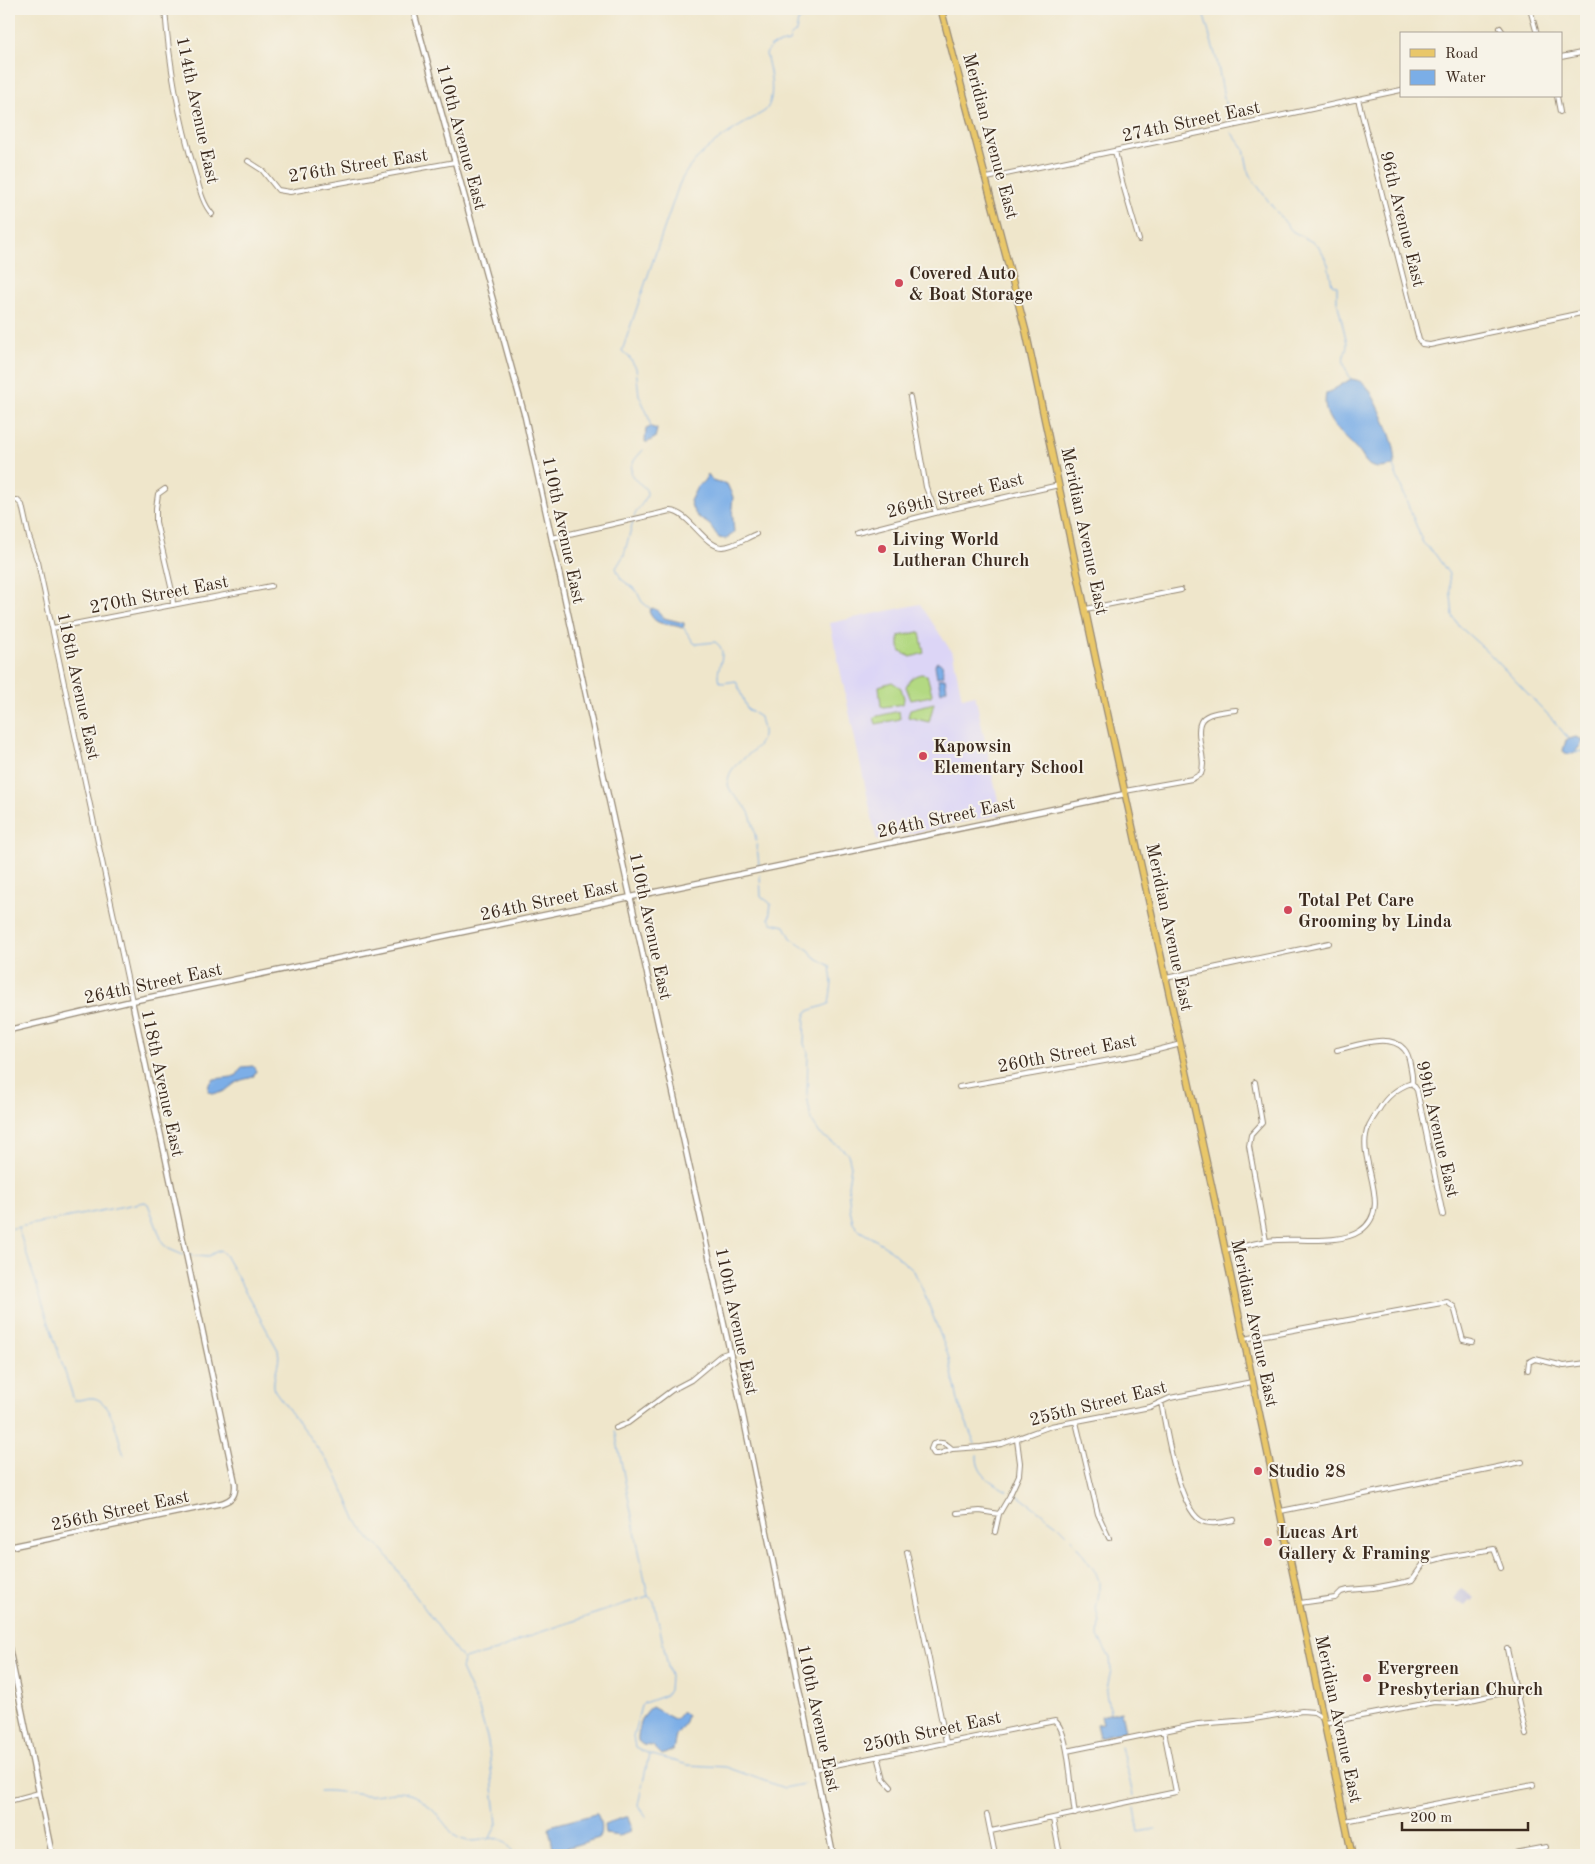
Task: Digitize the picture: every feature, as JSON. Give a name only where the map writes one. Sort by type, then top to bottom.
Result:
[{"type":"main road","name":"Meridian Avenue East","points":[[941,9],[1024,323],[1181,1044],[1352,1855]]},
{"type":"street","name":"114th Avenue East","points":[[165,9],[172,71],[188,146],[203,199],[212,214]]},
{"type":"street","name":"110th Avenue East","points":[[412,9],[525,417],[730,1352],[833,1855]]},
{"type":"street","points":[[1530,9],[1536,32]]},
{"type":"street","points":[[1500,28],[1503,32]]},
{"type":"street","points":[[1562,57],[1586,52]]},
{"type":"street","name":"274th Street East","points":[[987,178],[1400,90]]},
{"type":"street","points":[[1557,98],[1560,112]]},
{"type":"street","name":"96th Avenue East","points":[[1358,99],[1419,340],[1422,344],[1430,345],[1586,312]]},
{"type":"street","points":[[1115,150],[1139,240]]},
{"type":"street","name":"276th Street East","points":[[248,161],[262,170],[278,190],[286,192],[455,162]]},
{"type":"street","points":[[910,396],[926,487],[936,513]]},
{"type":"street","name":"269th Street East","points":[[857,533],[1060,485]]},
{"type":"street","points":[[166,489],[158,494],[156,513],[173,605]]},
{"type":"street","name":"118th Avenue East","points":[[9,501],[20,502],[25,515],[29,537],[37,555],[235,1483],[234,1495]]},
{"type":"street","points":[[552,538],[670,511],[681,514],[713,544],[719,547],[729,546],[756,534]]},
{"type":"street","name":"270th Street East","points":[[52,628],[271,586]]},
{"type":"street","points":[[1086,610],[1181,590]]},
{"type":"street","points":[[1125,793],[1197,777],[1203,771],[1198,730],[1200,722],[1206,716],[1236,710]]},
{"type":"street","name":"264th Street East","points":[[9,1030],[132,1001],[1125,793]]},
{"type":"street","points":[[1166,978],[1329,943]]},
{"type":"street","name":"99th Avenue East","points":[[1337,1050],[1380,1041],[1392,1042],[1405,1049],[1411,1068],[1412,1083],[1417,1090],[1444,1215]]},
{"type":"street","name":"260th Street East","points":[[959,1087],[1138,1055],[1181,1044]]},
{"type":"street","points":[[1255,1082],[1262,1123],[1251,1135],[1249,1146],[1266,1242]]},
{"type":"street","points":[[1225,1250],[1277,1240],[1318,1240],[1358,1233],[1369,1223],[1375,1206],[1374,1190],[1365,1148],[1366,1132],[1388,1096],[1399,1088],[1412,1083]]},
{"type":"street","points":[[1244,1339],[1438,1302],[1451,1304],[1454,1307],[1462,1337],[1465,1341],[1472,1342]]},
{"type":"street","points":[[616,1428],[628,1423],[672,1390],[691,1380],[721,1356],[730,1352]]},
{"type":"street","points":[[1528,1370],[1529,1362],[1536,1359],[1564,1366],[1586,1363]]},
{"type":"street","name":"255th Street East","points":[[952,1449],[948,1444],[941,1442],[933,1444],[931,1449],[934,1454],[939,1454],[952,1449],[982,1447],[1017,1440],[1042,1429],[1150,1407],[1170,1398],[1252,1382]]},
{"type":"street","points":[[1161,1402],[1182,1489],[1189,1506],[1197,1518],[1207,1523],[1234,1520]]},
{"type":"street","points":[[1076,1422],[1098,1514],[1109,1538]]},
{"type":"street","points":[[994,1532],[999,1514],[1019,1475],[1020,1463],[1017,1440]]},
{"type":"street","points":[[1281,1512],[1522,1462]]},
{"type":"street","name":"256th Street East","points":[[9,1547],[222,1503],[230,1500],[234,1495]]},
{"type":"street","points":[[957,1513],[980,1511],[999,1514]]},
{"type":"street","points":[[1300,1603],[1335,1598],[1341,1592],[1348,1590],[1406,1582],[1412,1580],[1424,1563],[1481,1551],[1495,1550],[1501,1568]]},
{"type":"street","points":[[907,1552],[946,1742]]},
{"type":"street","points":[[9,1648],[52,1855]]},
{"type":"street","points":[[1507,1649],[1526,1735]]},
{"type":"street","points":[[1075,1814],[1067,1751],[1198,1724],[1248,1720],[1297,1712],[1314,1712],[1324,1721],[1441,1701],[1450,1704],[1457,1703],[1516,1690]]},
{"type":"street","name":"250th Street East","points":[[815,1770],[1055,1721],[1060,1725],[1067,1751]]},
{"type":"street","points":[[990,1831],[1176,1792],[1164,1731]]},
{"type":"street","points":[[878,1756],[884,1779],[891,1786]]},
{"type":"street","points":[[1345,1821],[1533,1785]]},
{"type":"street","points":[[9,1801],[38,1793]]},
{"type":"street","points":[[987,1815],[995,1855]]},
{"type":"street","points":[[1053,1819],[1060,1855]]},
{"type":"street","points":[[1504,1855],[1546,1847]]},
{"type":"street","points":[[870,1855],[888,1854]]},
{"type":"shaded area","name":"Kapowsin Elementary School","points":[[920,604],[953,654],[962,698],[975,695],[1001,814],[877,841],[830,623]]},
{"type":"shaded area","points":[[1461,1589],[1474,1598],[1471,1601],[1469,1600],[1465,1606],[1454,1599]]},
{"type":"green space","points":[[919,632],[924,653],[911,657],[901,652],[899,636]]},
{"type":"green space","points":[[921,674],[927,675],[932,694],[931,696],[911,700],[906,687],[912,678]]},
{"type":"green space","points":[[892,682],[901,688],[904,698],[903,704],[883,707],[881,706],[879,686]]},
{"type":"green space","points":[[934,703],[929,722],[908,717],[910,709]]},
{"type":"green space","points":[[899,711],[900,719],[876,724],[874,717]]},
{"type":"water","points":[[1351,379],[1361,382],[1372,394],[1394,448],[1395,459],[1393,466],[1378,468],[1369,465],[1330,420],[1325,404],[1326,394]]},
{"type":"water","points":[[651,427],[657,429],[655,438],[645,442],[646,429]]},
{"type":"water","points":[[708,474],[712,480],[727,484],[733,497],[734,533],[726,539],[719,538],[710,525],[697,516],[690,501],[697,487]]},
{"type":"water","points":[[652,608],[657,610],[664,618],[684,623],[684,626],[682,628],[663,624],[655,620],[649,611]]},
{"type":"water","points":[[937,662],[942,664],[944,675],[937,677],[935,665]]},
{"type":"water","points":[[945,678],[947,689],[941,692],[938,679]]},
{"type":"water","points":[[1576,737],[1583,740],[1577,750],[1569,754],[1563,751],[1566,740]]},
{"type":"water","points":[[253,1066],[256,1071],[253,1077],[239,1081],[220,1093],[208,1091],[209,1084],[214,1079],[232,1077],[237,1075],[242,1067]]},
{"type":"water","points":[[652,1707],[674,1719],[681,1713],[687,1716],[676,1735],[673,1750],[662,1755],[653,1746],[643,1745],[638,1741],[641,1722]]},
{"type":"water","points":[[1121,1711],[1125,1731],[1099,1737],[1096,1724],[1103,1723],[1101,1716]]},
{"type":"water","points":[[597,1814],[600,1823],[601,1833],[599,1838],[559,1850],[553,1848],[550,1826]]},
{"type":"water","points":[[628,1817],[631,1825],[630,1832],[619,1836],[605,1834],[604,1824]]},
{"type":"waterway","points":[[651,428],[648,415],[639,395],[636,368],[629,357],[622,351],[679,185],[694,161],[705,151],[765,111],[769,105],[772,91],[766,54],[771,46],[789,42],[791,36],[796,32],[798,21],[816,9]]},
{"type":"waterway","points":[[1202,9],[1217,61],[1229,123]]},
{"type":"waterway","points":[[1231,132],[1244,149],[1249,174],[1272,206],[1292,231],[1318,245],[1328,264],[1332,284],[1337,286],[1337,301],[1347,343],[1344,362],[1351,379]]},
{"type":"waterway","points":[[634,517],[647,495],[646,490],[634,478],[631,469],[634,461],[643,450]]},
{"type":"waterway","points":[[1393,466],[1423,543],[1435,554],[1449,574],[1453,617],[1460,627],[1488,652],[1568,738]]},
{"type":"waterway","points":[[633,521],[624,555],[616,568],[621,579],[636,590],[642,602],[651,609]]},
{"type":"waterway","points":[[683,627],[694,643],[715,642],[720,646],[722,655],[718,676],[719,681],[723,683],[736,681],[747,709],[760,717],[763,729],[760,743],[734,768],[728,781],[732,793],[744,806],[752,820],[759,865]]},
{"type":"waterway","points":[[1573,751],[1584,751],[1586,753]]},
{"type":"waterway","points":[[760,875],[761,896],[771,904],[769,919],[772,923],[785,926],[791,938],[810,951],[813,956],[830,966],[832,983],[829,1004],[807,1012],[805,1017],[804,1044],[808,1052],[807,1095],[811,1120],[820,1134],[848,1154],[851,1166],[848,1186],[853,1222],[860,1231],[884,1245],[914,1271],[948,1355],[959,1404],[975,1444]]},
{"type":"waterway","points":[[9,1229],[145,1202],[148,1204],[163,1244],[183,1255]]},
{"type":"waterway","points":[[18,1228],[74,1400],[94,1398],[106,1406],[114,1422],[124,1455]]},
{"type":"waterway","points":[[189,1255],[206,1257],[220,1250],[225,1255],[278,1350],[279,1361],[274,1381],[275,1391],[336,1473],[357,1522],[372,1541],[384,1551],[463,1660]]},
{"type":"waterway","points":[[464,1659],[496,1651],[532,1635],[648,1596],[615,1431]]},
{"type":"waterway","points":[[977,1455],[977,1462],[982,1473],[1007,1491]]},
{"type":"waterway","points":[[1016,1494],[1058,1525],[1071,1538],[1096,1573],[1099,1581],[1096,1609],[1099,1622],[1098,1637],[1110,1658],[1111,1670],[1106,1693],[1110,1713]]},
{"type":"waterway","points":[[648,1596],[654,1601],[670,1676],[669,1690],[666,1695],[644,1703],[641,1706],[633,1737],[635,1747],[649,1754],[688,1765],[726,1767],[784,1788],[804,1784]]},
{"type":"waterway","points":[[463,1660],[461,1669],[479,1709],[488,1741],[497,1824],[490,1838]]},
{"type":"waterway","points":[[1121,1747],[1133,1796]]},
{"type":"waterway","points":[[646,1817],[638,1805],[649,1755]]},
{"type":"waterway","points":[[320,1791],[371,1795],[394,1792],[407,1793],[423,1801],[455,1836],[473,1841],[495,1838],[502,1840],[508,1845],[514,1855]]},
{"type":"waterway","points":[[1135,1808],[1139,1832],[1155,1829]]},
{"type":"place","name":"Covered Auto & Boat Storage","points":[[899,283]]},
{"type":"place","name":"Living World Lutheran Church","points":[[882,549]]},
{"type":"place","name":"Kapowsin Elementary School","points":[[923,756]]},
{"type":"place","name":"Total Pet Care Grooming by Linda","points":[[1288,910]]},
{"type":"place","name":"Studio 28","points":[[1258,1471]]},
{"type":"place","name":"Lucas Art Gallery & Framing","points":[[1268,1542]]},
{"type":"place","name":"Evergreen Presbyterian Church","points":[[1367,1678]]}]
